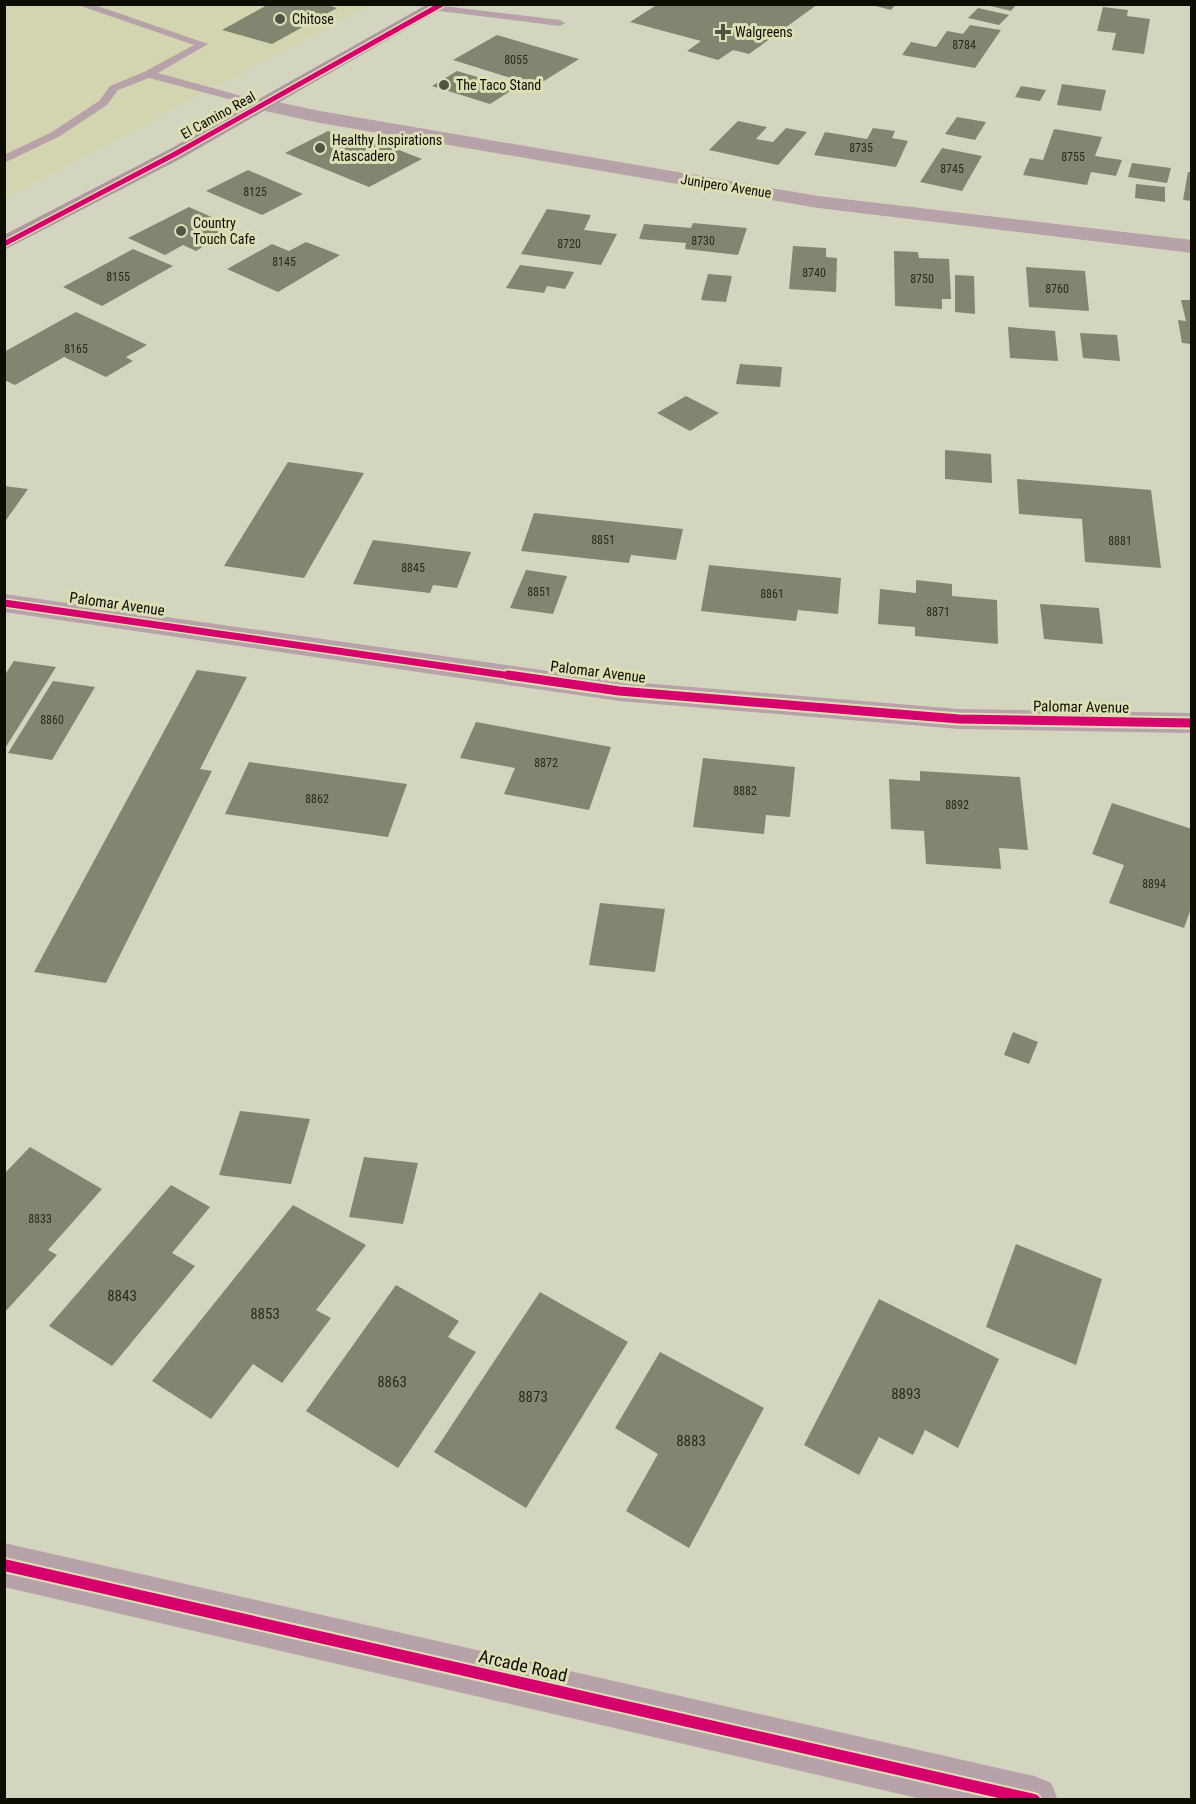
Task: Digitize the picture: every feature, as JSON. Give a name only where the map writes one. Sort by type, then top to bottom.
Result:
[{"type":"main road","name":"El Camino Real","points":[[4,244],[263,105],[438,6]]},
{"type":"street","name":"Junipero Avenue","points":[[263,105],[332,119],[818,202],[1191,247]]},
{"type":"street","name":"Palomar Avenue","points":[[4,603],[619,691],[959,719],[1191,723]]},
{"type":"street","name":"Arcade Road","points":[[4,1565],[1034,1800]]},
{"type":"lane","points":[[4,160],[56,134],[103,103],[114,88],[147,74],[203,44],[83,5],[85,4]]},
{"type":"lane","points":[[438,6],[560,23],[535,9]]},
{"type":"lane","points":[[147,74],[263,105]]},
{"type":"shaded area","points":[[5,5],[371,5],[5,199]]},
{"type":"building","name":"Chitose","points":[[269,4],[324,4],[337,8],[272,44],[222,30]]},
{"type":"building","name":"Walgreens","points":[[658,4],[818,4],[749,54],[733,50],[718,60],[687,51],[701,41],[630,22]]},
{"type":"building","points":[[868,4],[896,4],[891,10]]},
{"type":"building","points":[[982,4],[1017,4],[1011,11]]},
{"type":"building","points":[[1103,7],[1128,10],[1127,16],[1150,19],[1144,54],[1112,50],[1116,33],[1097,31]]},
{"type":"building","points":[[978,8],[1009,15],[999,25],[968,18]]},
{"type":"building","points":[[970,25],[1001,30],[975,68],[902,55],[911,42],[936,47],[947,31],[963,34]]},
{"type":"building","points":[[497,35],[579,59],[536,86],[453,60]]},
{"type":"building","points":[[457,71],[515,88],[490,104],[432,86]]},
{"type":"building","points":[[1062,84],[1106,90],[1101,111],[1057,105]]},
{"type":"building","points":[[1021,86],[1046,90],[1040,101],[1015,97]]},
{"type":"building","points":[[957,117],[986,122],[975,140],[945,134]]},
{"type":"building","points":[[738,121],[767,127],[756,139],[773,142],[786,128],[807,132],[778,165],[709,150]]},
{"type":"building","points":[[873,128],[895,131],[892,138],[908,141],[896,167],[814,155],[825,132],[867,139]]},
{"type":"building","points":[[1054,129],[1102,137],[1095,156],[1122,160],[1116,176],[1091,172],[1087,185],[1023,175],[1030,158],[1043,160]]},
{"type":"building","points":[[328,131],[366,146],[376,141],[422,159],[369,187],[285,153]]},
{"type":"building","points":[[942,148],[982,156],[962,191],[920,182]]},
{"type":"building","points":[[1132,163],[1171,168],[1167,183],[1128,177]]},
{"type":"building","points":[[248,170],[303,194],[262,215],[206,191]]},
{"type":"building","points":[[1188,172],[1192,172],[1192,201],[1183,200]]},
{"type":"building","points":[[1136,184],[1165,187],[1165,202],[1135,198]]},
{"type":"building","name":"Country Touch Cafe","points":[[189,207],[225,223],[214,229],[225,233],[196,251],[183,245],[165,255],[128,238]]},
{"type":"building","points":[[547,209],[591,215],[584,230],[617,234],[601,265],[521,254]]},
{"type":"building","points":[[693,223],[747,228],[738,255],[685,249],[686,243],[639,239],[644,224],[691,228]]},
{"type":"building","points":[[306,242],[340,255],[278,292],[227,269],[272,244],[289,251]]},
{"type":"building","points":[[793,246],[826,248],[826,257],[837,258],[836,292],[789,289]]},
{"type":"building","points":[[133,249],[173,266],[102,306],[63,287]]},
{"type":"building","points":[[894,251],[918,252],[919,258],[949,259],[951,299],[942,299],[942,309],[895,306]]},
{"type":"building","points":[[520,265],[574,272],[565,289],[547,286],[544,293],[506,288]]},
{"type":"building","points":[[1026,267],[1085,271],[1089,311],[1029,307]]},
{"type":"building","points":[[708,274],[732,276],[726,302],[701,300]]},
{"type":"building","points":[[955,275],[974,276],[975,314],[955,312]]},
{"type":"building","points":[[1181,300],[1192,300],[1192,344],[1182,343],[1178,320],[1186,321]]},
{"type":"building","points":[[76,312],[147,345],[126,357],[133,361],[106,377],[64,357],[15,385],[4,380],[4,352]]},
{"type":"building","points":[[1008,327],[1055,331],[1058,361],[1010,358]]},
{"type":"building","points":[[1080,333],[1117,335],[1120,361],[1083,358]]},
{"type":"building","points":[[740,364],[782,367],[780,387],[736,384]]},
{"type":"building","points":[[686,396],[719,413],[690,431],[657,413]]},
{"type":"building","points":[[945,450],[991,454],[992,483],[945,479]]},
{"type":"building","points":[[288,462],[364,473],[304,578],[224,566]]},
{"type":"building","points":[[1017,479],[1151,490],[1161,568],[1085,562],[1082,519],[1019,514]]},
{"type":"building","points":[[4,486],[28,489],[4,523]]},
{"type":"building","points":[[534,513],[683,529],[676,560],[631,555],[629,563],[521,551]]},
{"type":"building","points":[[373,540],[471,552],[457,588],[433,585],[430,593],[353,584]]},
{"type":"building","points":[[709,565],[841,578],[838,614],[798,610],[796,621],[701,611]]},
{"type":"building","points":[[526,570],[567,576],[553,614],[510,608]]},
{"type":"building","points":[[916,580],[952,584],[952,596],[997,600],[998,644],[915,636],[915,627],[878,624],[880,589],[916,593]]},
{"type":"building","points":[[1040,604],[1099,608],[1103,644],[1044,639]]},
{"type":"building","points":[[14,661],[56,667],[4,750],[4,676]]},
{"type":"building","points":[[197,670],[247,677],[200,769],[212,771],[106,983],[34,972]]},
{"type":"building","points":[[53,681],[95,687],[52,760],[8,753]]},
{"type":"building","points":[[476,722],[611,747],[589,810],[504,794],[515,768],[460,758]]},
{"type":"building","points":[[703,758],[795,767],[790,817],[766,815],[764,834],[693,827]]},
{"type":"building","points":[[249,762],[407,784],[388,837],[225,814]]},
{"type":"building","points":[[920,771],[1020,777],[1028,850],[999,848],[1001,869],[926,864],[924,831],[891,829],[889,779],[920,781]]},
{"type":"building","points":[[1112,803],[1192,829],[1192,906],[1184,928],[1109,903],[1124,865],[1092,854]]},
{"type":"building","points":[[600,903],[665,909],[655,972],[589,965]]},
{"type":"building","points":[[1013,1032],[1038,1042],[1029,1064],[1004,1055]]},
{"type":"building","points":[[240,1111],[310,1119],[291,1184],[219,1175]]},
{"type":"building","points":[[30,1147],[102,1189],[48,1250],[57,1255],[4,1313],[4,1174]]},
{"type":"building","points":[[364,1157],[418,1163],[403,1224],[349,1217]]},
{"type":"building","points":[[171,1185],[210,1207],[172,1253],[195,1266],[112,1366],[49,1326]]},
{"type":"building","points":[[293,1205],[366,1245],[316,1310],[331,1318],[282,1383],[253,1364],[211,1419],[152,1381]]},
{"type":"building","points":[[1016,1244],[1102,1279],[1076,1365],[986,1327]]},
{"type":"building","points":[[396,1285],[459,1321],[448,1337],[476,1352],[398,1468],[306,1411]]},
{"type":"building","points":[[540,1292],[628,1342],[526,1508],[434,1452]]},
{"type":"building","points":[[879,1299],[999,1359],[958,1448],[925,1430],[913,1455],[879,1437],[859,1475],[804,1445]]},
{"type":"building","points":[[660,1352],[764,1408],[689,1548],[626,1511],[658,1454],[615,1428]]},
{"type":"cycle path","points":[[4,244],[175,154],[442,4]]},
{"type":"cycle path","points":[[4,603],[619,691],[959,719],[1192,723]]},
{"type":"cycle path","points":[[4,1565],[1034,1800]]},
{"type":"place","name":"Chitose","points":[[280,19]]},
{"type":"place","name":"Walgreens","points":[[723,32]]},
{"type":"place","name":"The Taco Stand","points":[[444,85]]},
{"type":"place","name":"Healthy Inspirations Atascadero","points":[[320,148]]},
{"type":"place","name":"Country Touch Cafe","points":[[181,231]]}]
